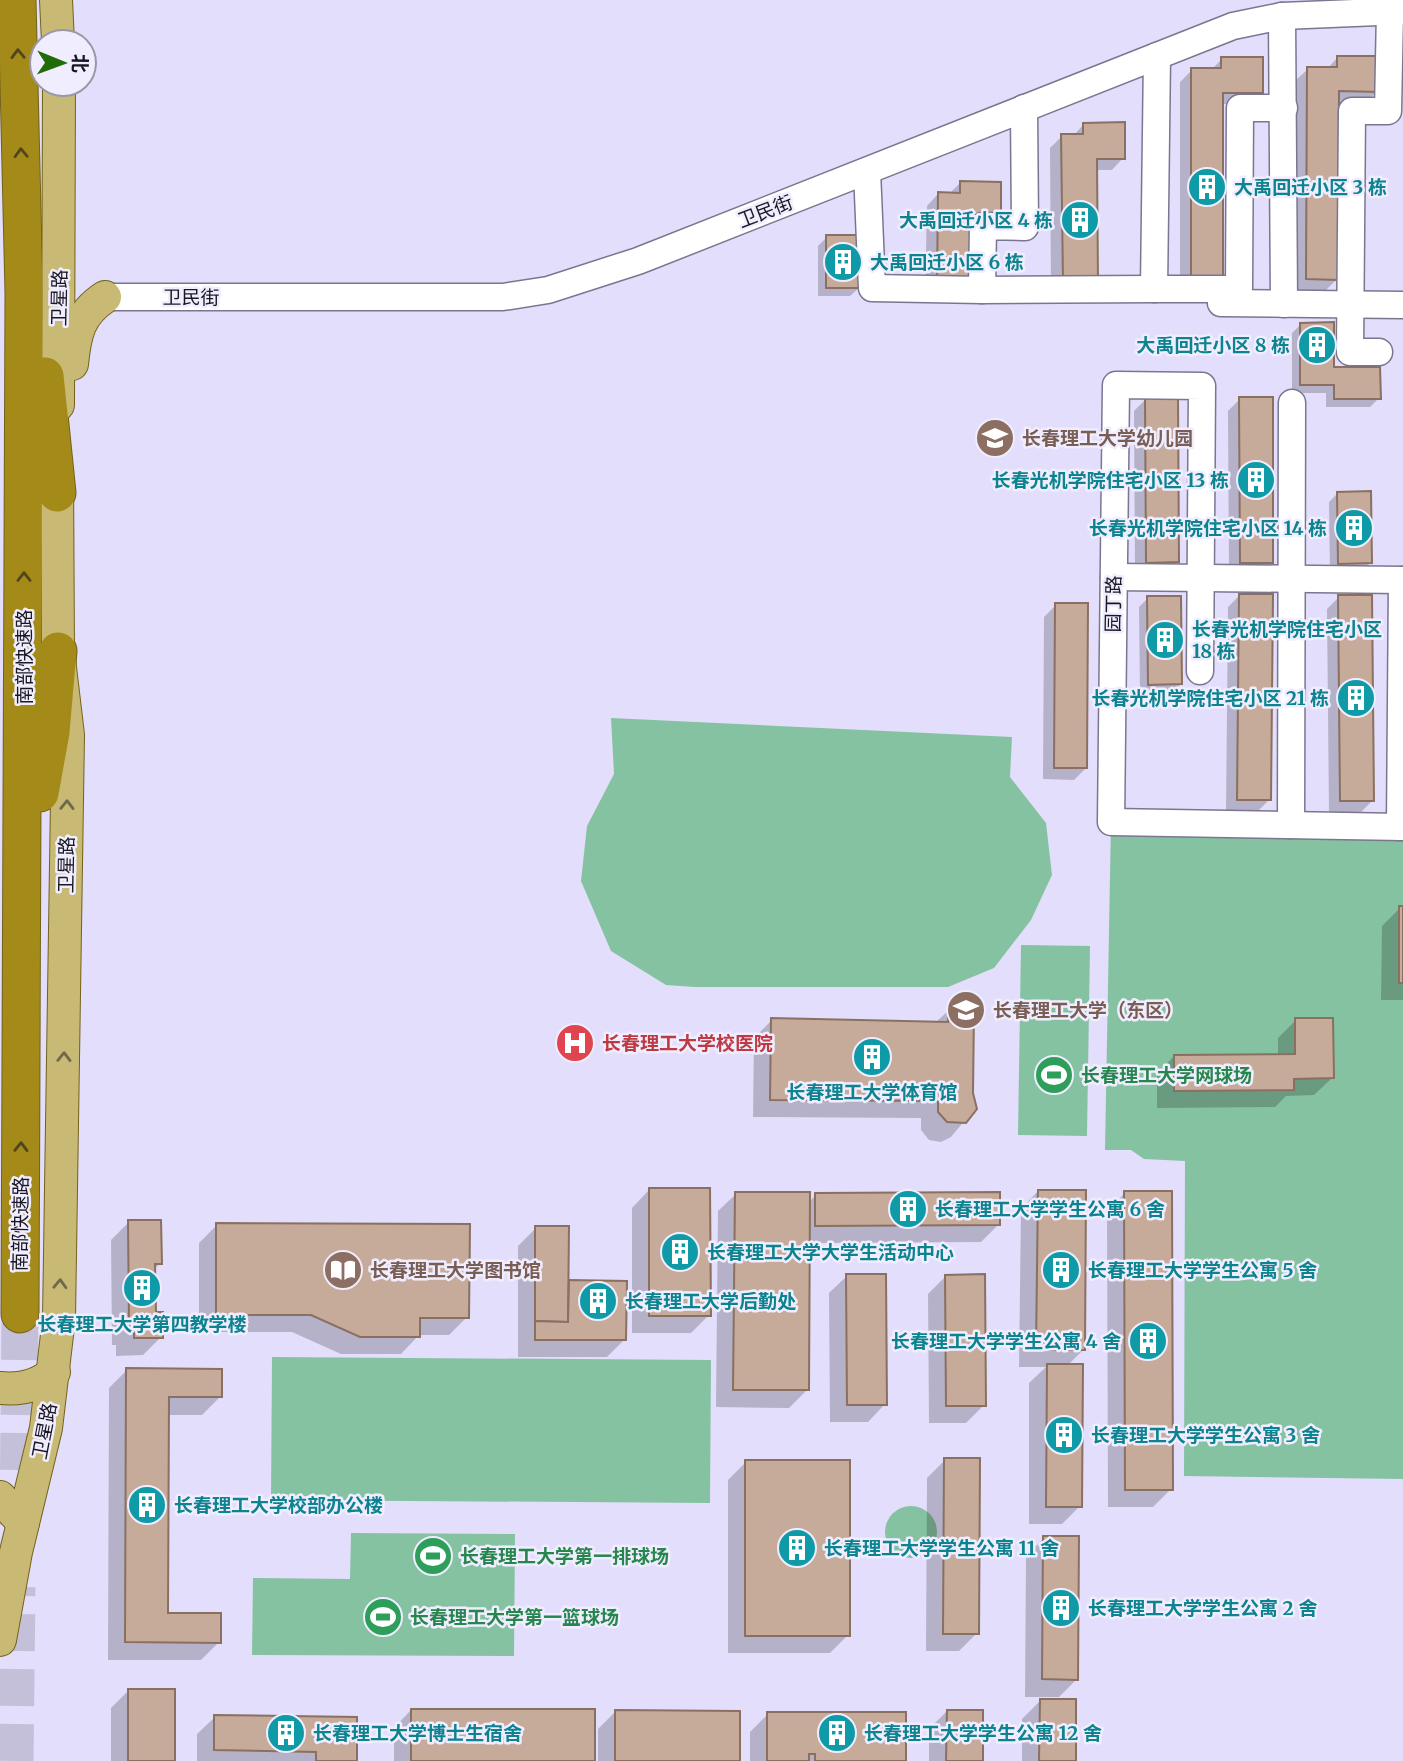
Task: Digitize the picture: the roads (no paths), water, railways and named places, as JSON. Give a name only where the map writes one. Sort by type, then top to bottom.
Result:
[{"type":"highway","name":"南部快速路","points":[[17,0],[22,196],[23,887],[20,1314]]},
{"type":"highway","points":[[22,196],[40,271],[47,410],[57,493]]},
{"type":"highway","points":[[23,887],[51,732],[58,651]]},
{"type":"main road","points":[[56,0],[57,28]]},
{"type":"main road","name":"卫星路","points":[[0,1640],[23,1522],[46,1428],[54,1372],[63,1189],[68,735],[58,651],[59,98]]},
{"type":"main road","points":[[60,238],[74,274],[87,289],[105,297]]},
{"type":"main road","points":[[58,409],[72,364],[75,334],[89,307],[105,297]]},
{"type":"main road","points":[[0,1388],[32,1386],[44,1381],[54,1372]]},
{"type":"main road","points":[[0,1497],[23,1522]]},
{"type":"street","name":"卫民街","points":[[105,297],[502,297],[548,290],[638,261],[1233,26],[1282,16],[1396,11]]},
{"type":"street","points":[[1379,352],[1350,352],[1352,111],[1388,111],[1396,11]]},
{"type":"street","points":[[1282,16],[1284,304]]},
{"type":"street","points":[[1154,289],[1157,56]]},
{"type":"street","points":[[982,290],[983,226],[1025,227],[1024,108]]},
{"type":"street","points":[[867,171],[872,288],[1239,289],[1240,108],[1284,108]]},
{"type":"street","points":[[1221,303],[1403,305]]},
{"type":"street","name":"园丁路","points":[[1200,578],[1202,386],[1116,385],[1111,822],[1291,825]]},
{"type":"street","points":[[1114,577],[1293,579],[1402,580],[1401,827],[1291,825],[1293,579],[1292,403]]},
{"type":"street","points":[[1200,578],[1200,671]]},
{"type":"tunnel","points":[[18,1525],[20,1314]]},
{"type":"tunnel","points":[[15,1761],[17,1587]]},
{"type":"place","name":"大禹回迁小区 3 栋","points":[[1207,187]]},
{"type":"place","name":"大禹回迁小区 4 栋","points":[[1080,220]]},
{"type":"place","name":"大禹回迁小区 6 栋","points":[[843,262]]},
{"type":"place","name":"大禹回迁小区 8 栋","points":[[1317,345]]},
{"type":"place","name":"长春理工大学幼儿园","points":[[995,438]]},
{"type":"place","name":"长春光机学院住宅小区 13 栋","points":[[1256,480]]},
{"type":"place","name":"长春光机学院住宅小区 14 栋","points":[[1354,528]]},
{"type":"place","name":"长春光机学院住宅小区 18 栋","points":[[1165,640]]},
{"type":"place","name":"长春光机学院住宅小区 21 栋","points":[[1356,698]]},
{"type":"place","name":"长春理工大学（东区）","points":[[966,1010]]},
{"type":"place","name":"长春理工大学校医院","points":[[575,1043]]},
{"type":"place","name":"长春理工大学体育馆","points":[[872,1057]]},
{"type":"place","name":"长春理工大学网球场","points":[[1054,1075]]},
{"type":"place","name":"长春理工大学学生公寓 6 舍","points":[[908,1209]]},
{"type":"place","name":"长春理工大学大学生活动中心","points":[[680,1252]]},
{"type":"place","name":"长春理工大学图书馆","points":[[343,1270]]},
{"type":"place","name":"长春理工大学学生公寓 5 舍","points":[[1061,1270]]},
{"type":"place","name":"长春理工大学第四教学楼","points":[[142,1288]]},
{"type":"place","name":"长春理工大学后勤处","points":[[598,1301]]},
{"type":"place","name":"长春理工大学学生公寓 4 舍","points":[[1148,1341]]},
{"type":"place","name":"长春理工大学学生公寓 3 舍","points":[[1064,1435]]},
{"type":"place","name":"长春理工大学校部办公楼","points":[[147,1505]]},
{"type":"place","name":"长春理工大学学生公寓 11 舍","points":[[797,1548]]},
{"type":"place","name":"长春理工大学第一排球场","points":[[433,1556]]},
{"type":"place","name":"长春理工大学学生公寓 2 舍","points":[[1061,1608]]},
{"type":"place","name":"长春理工大学第一篮球场","points":[[383,1617]]},
{"type":"place","name":"长春理工大学博士生宿舍","points":[[286,1733]]},
{"type":"place","name":"长春理工大学学生公寓 12 舍","points":[[837,1733]]}]
